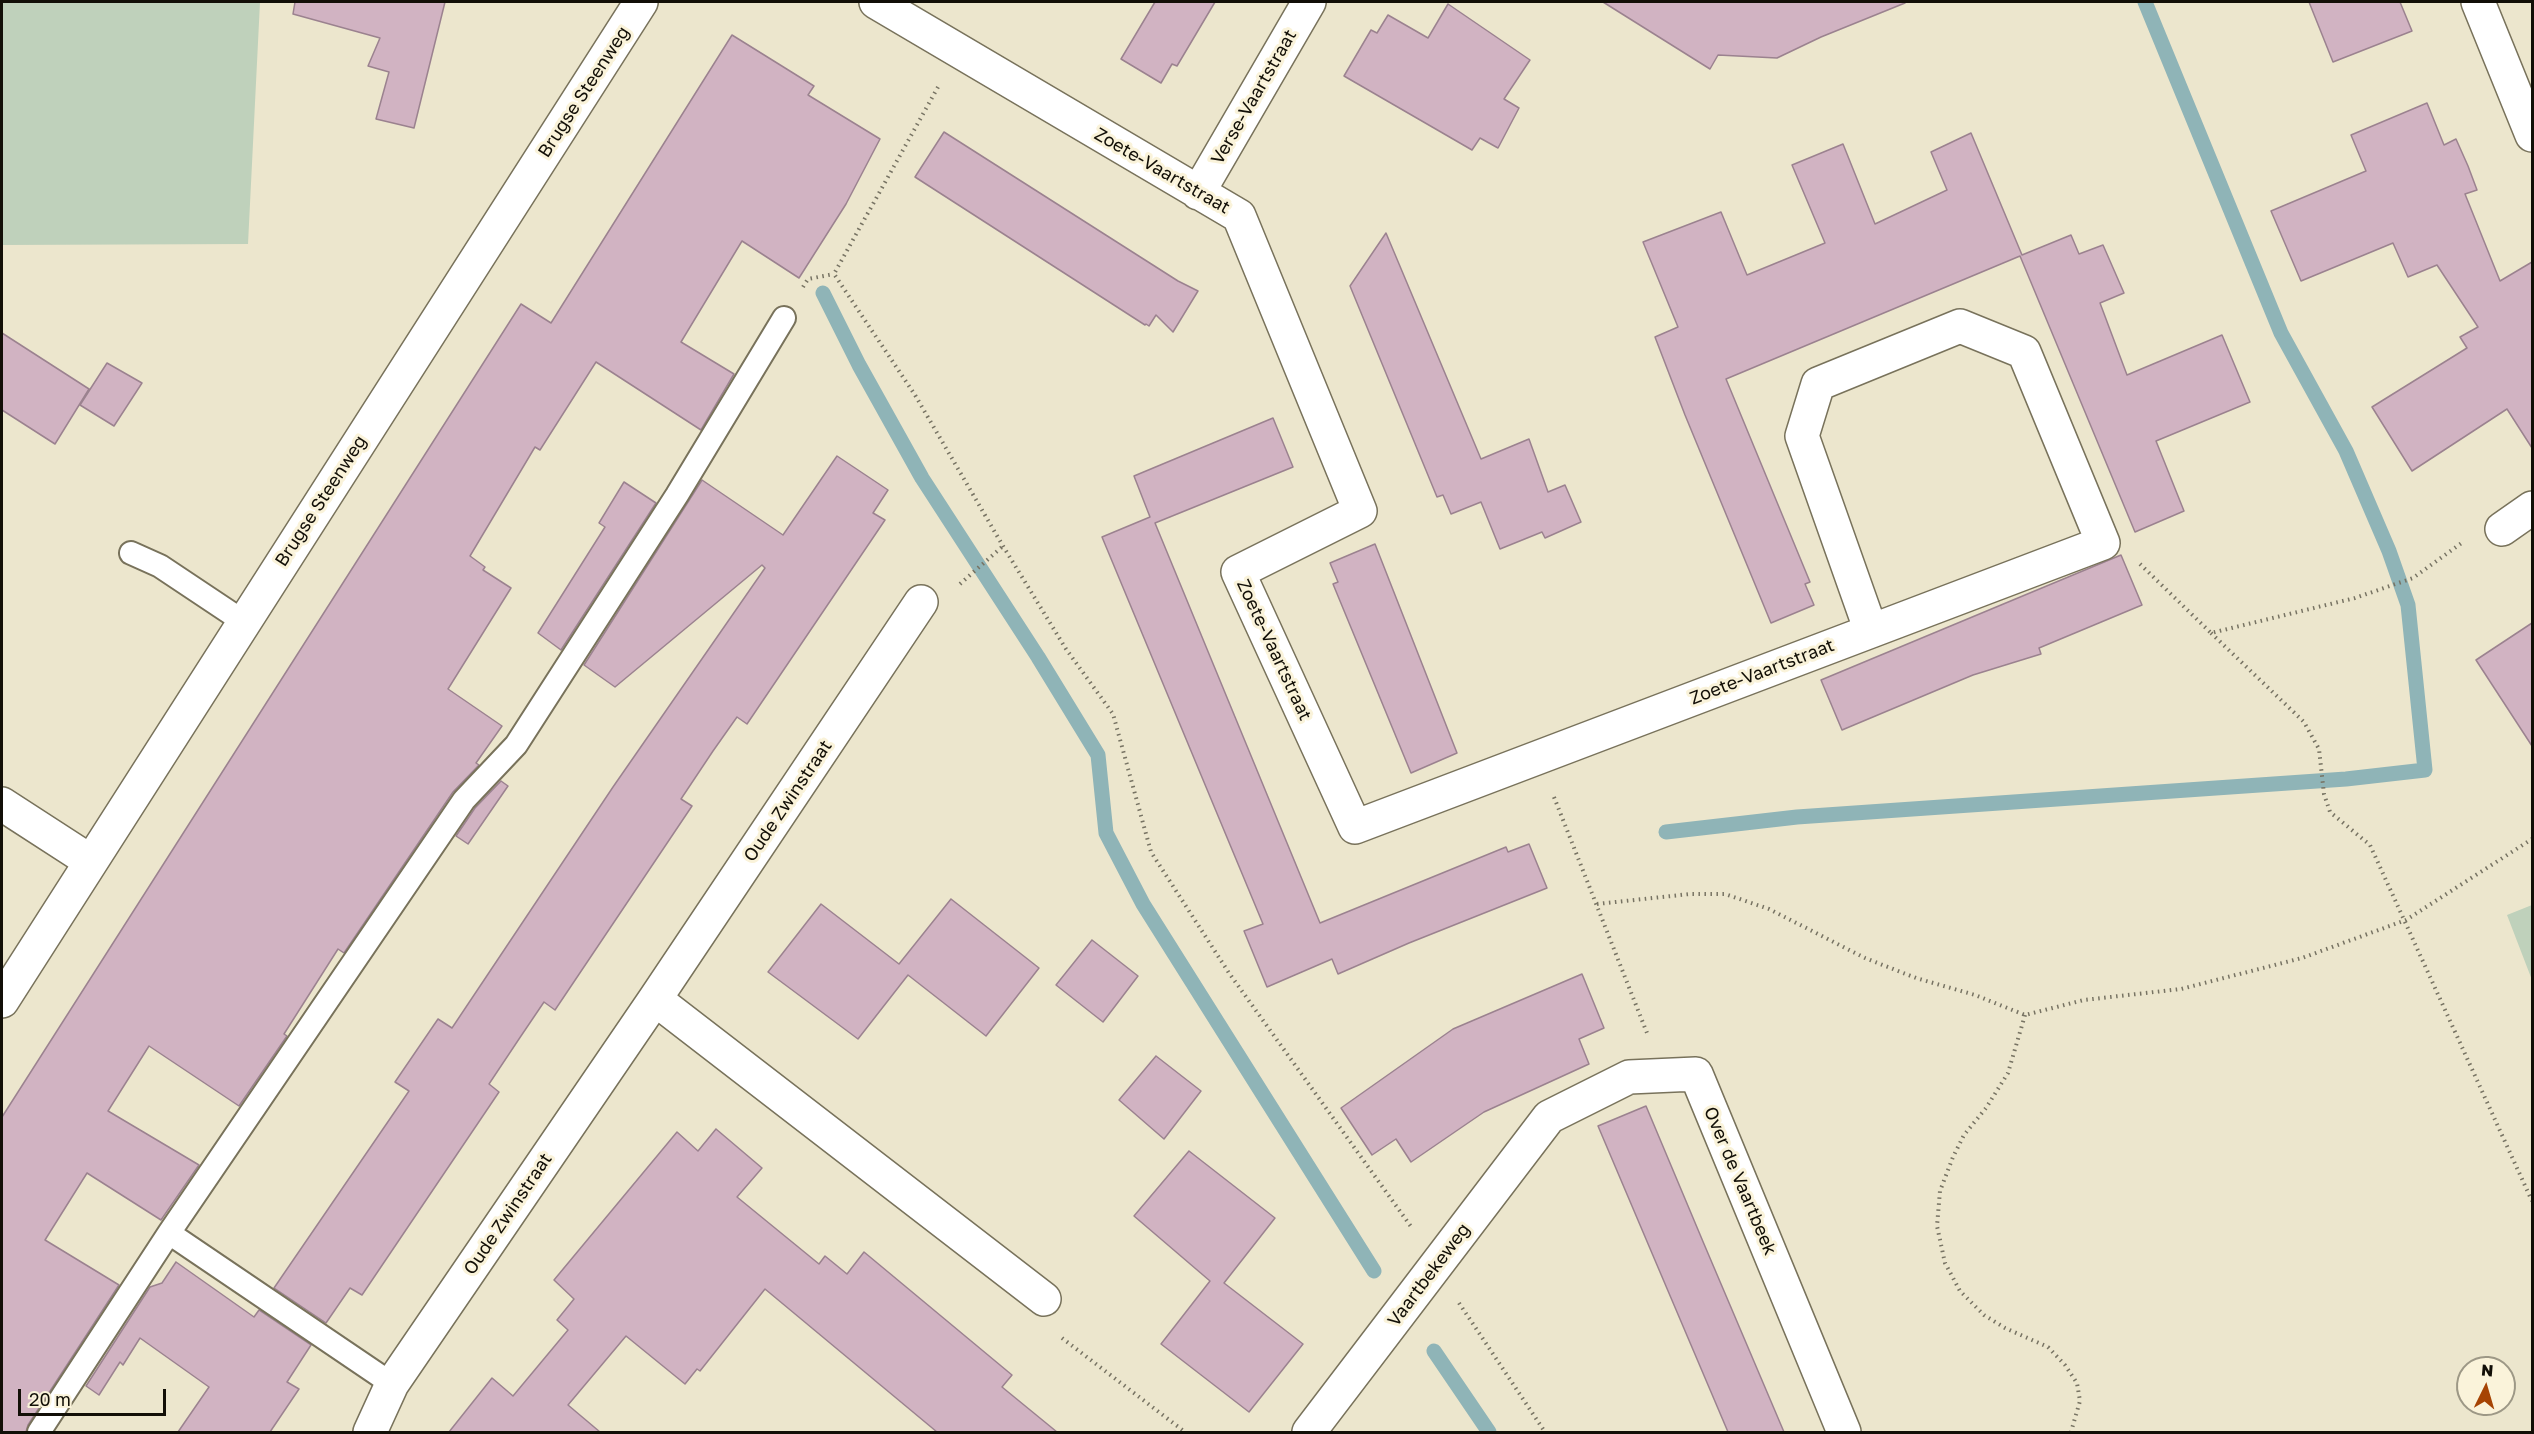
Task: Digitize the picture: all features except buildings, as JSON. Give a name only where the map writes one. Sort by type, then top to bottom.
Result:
[{"type":"street","name":"Brugse Steenweg","points":[[2,1000],[641,2]]},
{"type":"street","name":"Zoete-Vaartstraat","points":[[876,2],[1239,216],[1360,511],[1238,572],[1355,827],[2103,543]]},
{"type":"street","name":"Verse-Vaartstraat","points":[[1198,193],[1309,2]]},
{"type":"street","points":[[2478,2],[2532,135]]},
{"type":"street","points":[[1871,631],[1802,436],[1818,384],[1960,326],[2024,352],[2103,543]]},
{"type":"street","points":[[2502,529],[2532,508]]},
{"type":"street","name":"Oude Zwinstraat","points":[[370,1432],[392,1384],[655,999],[921,602]]},
{"type":"street","points":[[2,804],[90,861]]},
{"type":"street","points":[[655,999],[1044,1299]]},
{"type":"street","name":"Over de Vaartbeek","points":[[1550,1117],[1629,1077],[1696,1074],[1845,1432]]},
{"type":"street","name":"Vaartbekeweg","points":[[1309,1432],[1550,1117]]},
{"type":"lane","points":[[39,1432],[169,1233],[464,800],[516,745],[677,495],[784,318]]},
{"type":"lane","points":[[131,553],[160,566],[244,622]]},
{"type":"lane","points":[[169,1233],[392,1384]]},
{"type":"path","points":[[964,53],[940,84],[834,274],[915,394],[1002,546],[1066,649],[1113,714],[1151,852],[1229,973],[1436,1266],[1545,1432]]},
{"type":"path","points":[[2211,633],[2369,593],[2413,578],[2475,534],[2502,529]]},
{"type":"path","points":[[2103,543],[2134,558],[2304,722],[2319,749],[2325,794],[2330,812],[2370,845],[2532,1201]]},
{"type":"path","points":[[961,583],[1002,546]]},
{"type":"path","points":[[1539,758],[1663,1076]]},
{"type":"path","points":[[1597,904],[1690,894],[1725,894],[1769,909],[1885,966],[2025,1015],[2084,1000],[2181,989],[2302,958],[2406,920],[2532,838]]},
{"type":"path","points":[[2025,1015],[2008,1073],[1986,1108],[1964,1134],[1953,1157],[1940,1191],[1937,1226],[1945,1263],[1960,1291],[1984,1315],[2005,1328],[2048,1347],[2065,1365],[2077,1383],[2080,1401],[2071,1432]]},
{"type":"path","points":[[1044,1299],[1046,1325],[1185,1432]]},
{"type":"green space","points":[[2,2],[260,2],[248,244],[2,245]]},
{"type":"green space","points":[[2532,905],[2532,980],[2507,915]]},
{"type":"waterway","points":[[1666,832],[1797,817],[2346,779],[2425,770],[2408,605],[2389,551],[2346,451],[2281,333],[2145,2]]},
{"type":"waterway","points":[[823,293],[859,365],[922,478],[1038,657],[1098,755],[1106,833],[1143,904],[1374,1271]]},
{"type":"waterway","points":[[1434,1351],[1489,1432]]}]
